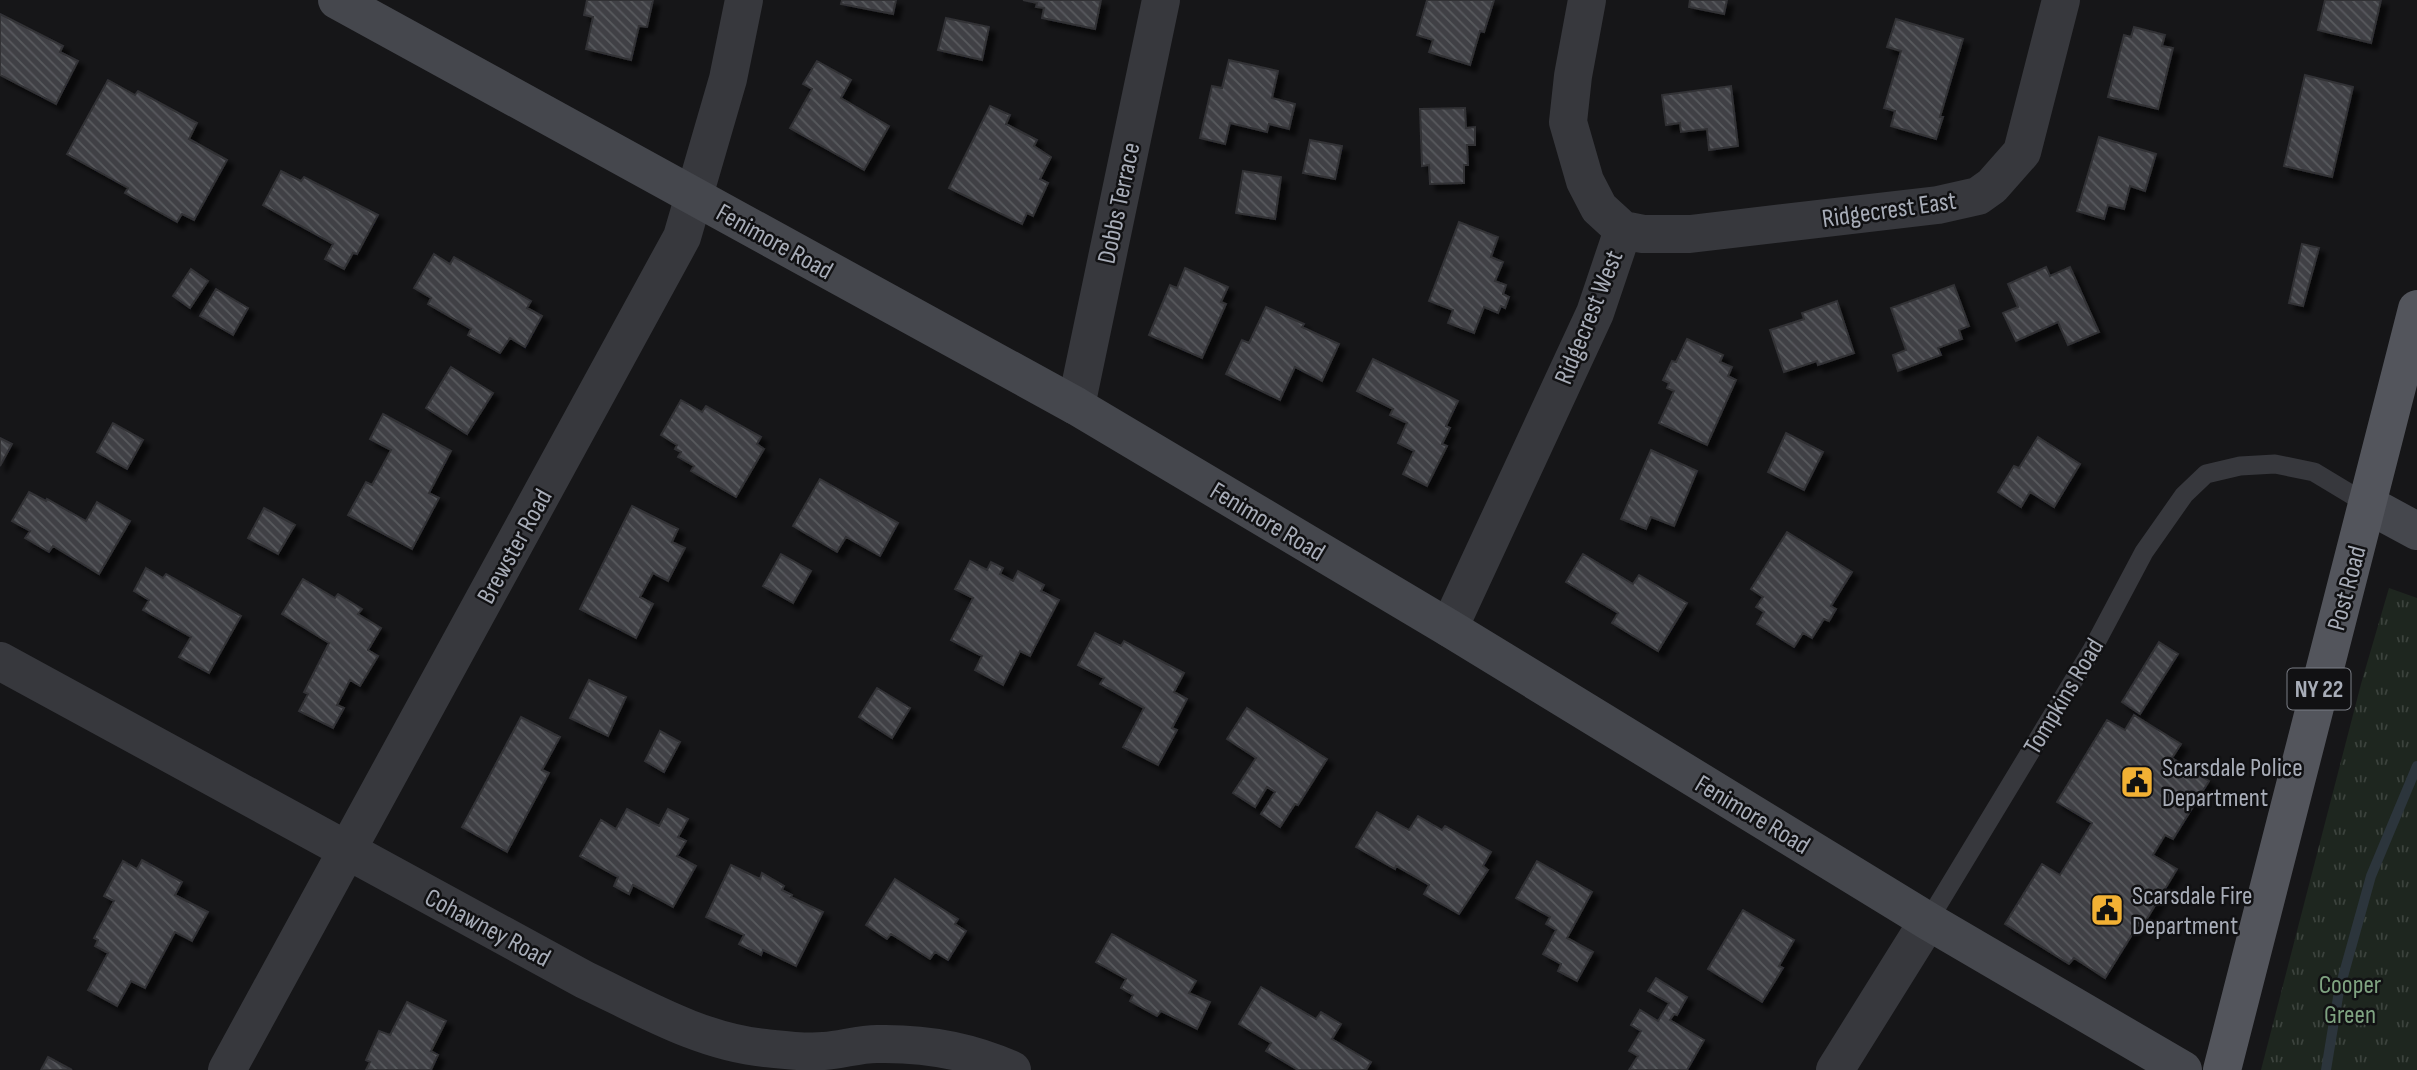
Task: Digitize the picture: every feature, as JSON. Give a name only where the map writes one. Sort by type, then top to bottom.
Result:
[{"type":"main road","name":"Fenimore Road","points":[[337,0],[1076,406],[1449,628],[1928,921],[2183,1070]]},
{"type":"main road","name":"Post Road","points":[[2222,1070],[2417,309]]},
{"type":"main road","points":[[2367,504],[2417,531]]},
{"type":"street","name":"Brewster Road","points":[[227,1070],[682,237],[728,79],[744,0]]},
{"type":"street","name":"Dobbs Terrace","points":[[1076,406],[1161,0]]},
{"type":"street","name":"Ridgecrest West","points":[[1449,628],[1595,313],[1623,230],[1599,208],[1585,181],[1568,122],[1573,76],[1587,0]]},
{"type":"street","name":"Ridgecrest East","points":[[1623,230],[1643,234],[1690,234],[1938,205],[1978,196],[1992,186],[2022,152],[2061,0]]},
{"type":"street","name":"Cohawney Road","points":[[0,661],[585,980],[684,1026],[727,1041],[761,1048],[820,1052],[875,1044],[926,1046],[993,1066]]},
{"type":"street","name":"Tompkins Road","points":[[1835,1070],[1928,921]]},
{"type":"lane","name":"Tompkins Road","points":[[1928,921],[2092,650],[2144,552],[2184,495],[2206,474],[2239,466],[2275,464],[2314,472],[2367,504]]},
{"type":"green space","name":"Cooper Green","points":[[2389,588],[2417,598],[2417,1070],[2261,1070],[2361,684]]},
{"type":"building","points":[[587,0],[653,0],[647,27],[639,26],[631,60],[586,49],[593,17],[584,15]]},
{"type":"building","points":[[842,0],[896,0],[893,14],[841,4]]},
{"type":"building","points":[[1023,0],[1101,0],[1095,29],[1042,18],[1044,8],[1036,7],[1037,3]]},
{"type":"building","points":[[1427,0],[1494,0],[1484,32],[1480,31],[1470,65],[1429,52],[1433,40],[1417,35]]},
{"type":"building","points":[[1690,0],[1727,0],[1724,14],[1689,7]]},
{"type":"building","points":[[2325,0],[2381,0],[2371,43],[2318,30]]},
{"type":"building","points":[[0,14],[63,46],[60,52],[78,61],[56,104],[0,75]]},
{"type":"building","points":[[946,18],[989,27],[982,60],[938,50]]},
{"type":"building","points":[[1896,19],[1963,39],[1936,139],[1891,126],[1895,111],[1884,108],[1901,51],[1887,47]]},
{"type":"building","points":[[2134,27],[2165,35],[2162,46],[2173,48],[2158,109],[2108,97],[2124,35],[2131,37]]},
{"type":"building","points":[[1229,60],[1278,71],[1272,98],[1295,104],[1289,129],[1269,124],[1267,132],[1230,123],[1225,144],[1200,138],[1212,86],[1222,88]]},
{"type":"building","points":[[817,61],[851,80],[841,98],[889,126],[864,170],[790,128],[812,89],[803,84]]},
{"type":"building","points":[[2305,75],[2353,87],[2332,177],[2284,166]]},
{"type":"building","points":[[108,80],[135,95],[138,91],[197,123],[189,139],[227,160],[194,220],[182,214],[177,222],[125,193],[128,188],[67,154]]},
{"type":"building","points":[[1731,86],[1738,146],[1709,150],[1707,129],[1681,132],[1680,123],[1666,125],[1662,95]]},
{"type":"building","points":[[990,106],[1010,115],[1006,124],[1037,140],[1034,146],[1051,157],[1040,179],[1048,183],[1033,216],[1027,213],[1022,224],[949,188]]},
{"type":"building","points":[[1465,108],[1466,128],[1475,127],[1475,145],[1467,145],[1468,165],[1464,165],[1464,183],[1430,184],[1429,165],[1422,166],[1420,109]]},
{"type":"building","points":[[2099,137],[2156,154],[2145,191],[2130,186],[2124,209],[2108,205],[2104,219],[2077,211]]},
{"type":"building","points":[[1310,140],[1342,146],[1335,179],[1303,173]]},
{"type":"building","points":[[281,171],[301,181],[304,177],[378,215],[357,254],[353,253],[344,269],[325,259],[333,244],[263,205]]},
{"type":"building","points":[[1243,171],[1281,177],[1275,219],[1236,213]]},
{"type":"building","points":[[1459,222],[1498,237],[1491,257],[1503,262],[1495,281],[1506,285],[1503,294],[1509,297],[1505,308],[1501,306],[1498,313],[1484,307],[1474,333],[1448,323],[1453,310],[1429,301]]},
{"type":"building","points":[[2302,244],[2319,248],[2303,306],[2289,303]]},
{"type":"building","points":[[434,254],[450,264],[454,257],[531,301],[527,308],[542,316],[525,347],[510,338],[500,353],[468,335],[471,329],[428,304],[431,298],[414,288]]},
{"type":"building","points":[[2046,267],[2050,276],[2070,267],[2099,332],[2068,345],[2058,322],[2016,341],[2003,313],[2018,307],[2008,284]]},
{"type":"building","points":[[1185,268],[1228,287],[1221,302],[1226,304],[1202,358],[1149,335],[1170,285],[1177,288]]},
{"type":"building","points":[[191,269],[208,281],[190,308],[173,296]]},
{"type":"building","points":[[1954,285],[1969,326],[1959,330],[1962,339],[1938,348],[1941,355],[1898,371],[1893,355],[1906,350],[1891,308]]},
{"type":"building","points":[[216,289],[248,308],[233,335],[200,316]]},
{"type":"building","points":[[1837,301],[1854,353],[1818,365],[1817,361],[1784,372],[1770,330],[1804,319],[1802,313]]},
{"type":"building","points":[[1266,307],[1339,344],[1322,381],[1295,367],[1280,400],[1226,374],[1242,340],[1249,343]]},
{"type":"building","points":[[1687,339],[1723,355],[1720,362],[1732,367],[1728,376],[1736,380],[1707,445],[1659,423],[1674,391],[1667,388],[1669,383],[1663,380],[1672,361],[1676,362]]},
{"type":"building","points":[[1373,359],[1458,401],[1446,426],[1450,428],[1442,444],[1447,446],[1427,486],[1403,474],[1414,451],[1398,443],[1407,423],[1390,415],[1393,409],[1357,391]]},
{"type":"building","points":[[451,367],[493,393],[467,434],[426,408]]},
{"type":"building","points":[[681,400],[702,412],[706,406],[761,437],[757,444],[764,449],[736,497],[691,471],[694,466],[678,457],[681,452],[675,449],[677,445],[661,435]]},
{"type":"building","points":[[383,414],[451,451],[429,493],[439,498],[412,549],[348,515],[366,482],[372,485],[391,450],[370,439]]},
{"type":"building","points":[[113,423],[143,440],[127,469],[97,452]]},
{"type":"building","points":[[1786,433],[1823,452],[1804,490],[1768,472]]},
{"type":"building","points":[[2038,437],[2080,464],[2054,507],[2030,492],[2021,507],[1998,492],[2014,466],[2019,468]]},
{"type":"building","points":[[0,438],[12,444],[0,466]]},
{"type":"building","points":[[1651,450],[1697,471],[1674,526],[1651,517],[1646,529],[1621,519]]},
{"type":"building","points":[[820,479],[898,523],[880,556],[846,537],[837,552],[793,526]]},
{"type":"building","points":[[29,492],[86,521],[97,502],[130,521],[99,574],[53,546],[49,552],[25,538],[30,531],[12,521]]},
{"type":"building","points":[[632,506],[678,529],[672,542],[685,548],[668,581],[653,573],[640,597],[653,604],[636,638],[580,609]]},
{"type":"building","points":[[264,508],[295,525],[278,554],[248,538]]},
{"type":"building","points":[[1787,532],[1852,572],[1831,606],[1836,609],[1829,621],[1824,619],[1812,638],[1803,633],[1794,647],[1757,624],[1764,612],[1756,607],[1763,597],[1751,589]]},
{"type":"building","points":[[781,554],[811,571],[793,603],[763,586]]},
{"type":"building","points":[[1583,554],[1633,584],[1639,575],[1687,603],[1658,651],[1612,623],[1618,613],[1566,582]]},
{"type":"building","points":[[970,561],[987,570],[991,562],[1003,568],[1000,574],[1013,581],[1018,571],[1044,585],[1041,591],[1059,600],[1030,656],[1020,651],[1003,685],[975,670],[982,656],[951,640],[973,598],[955,589]]},
{"type":"building","points":[[146,568],[163,578],[166,574],[241,616],[209,673],[179,657],[191,637],[143,610],[149,600],[134,591]]},
{"type":"building","points":[[303,579],[335,598],[338,594],[362,609],[358,614],[381,628],[368,650],[378,656],[360,686],[350,680],[337,705],[344,708],[333,728],[299,711],[308,694],[304,692],[329,643],[282,614]]},
{"type":"building","points":[[1095,633],[1121,646],[1124,641],[1184,673],[1174,692],[1187,699],[1172,728],[1177,730],[1158,765],[1123,747],[1144,708],[1100,684],[1104,678],[1078,665]]},
{"type":"building","points":[[2159,642],[2178,654],[2140,714],[2122,702]]},
{"type":"building","points":[[589,680],[626,697],[608,736],[570,718]]},
{"type":"building","points":[[877,688],[910,708],[892,738],[859,717]]},
{"type":"building","points":[[1247,708],[1327,759],[1298,805],[1295,804],[1280,827],[1261,814],[1275,792],[1267,787],[1255,807],[1233,793],[1256,758],[1227,739]]},
{"type":"building","points":[[2134,715],[2181,744],[2172,758],[2209,781],[2173,839],[2165,835],[2153,855],[2177,869],[2142,927],[2138,925],[2105,978],[2074,958],[2069,964],[2005,924],[2042,864],[2060,875],[2092,823],[2057,802],[2107,720],[2125,730]]},
{"type":"building","points":[[521,717],[560,737],[542,770],[549,773],[507,852],[462,827]]},
{"type":"building","points":[[660,731],[680,742],[664,772],[645,761]]},
{"type":"building","points":[[627,809],[659,826],[668,809],[688,819],[678,837],[686,841],[677,856],[696,866],[673,907],[633,885],[629,894],[614,886],[618,877],[580,856],[601,820],[616,829]]},
{"type":"building","points":[[1377,812],[1409,830],[1418,816],[1442,830],[1445,826],[1491,852],[1483,866],[1488,870],[1459,914],[1424,894],[1429,885],[1356,847]]},
{"type":"building","points":[[142,860],[182,882],[175,895],[208,912],[192,941],[175,932],[145,988],[131,981],[117,1006],[88,990],[108,953],[95,946],[98,940],[94,938],[114,901],[104,896],[123,861],[137,869]]},
{"type":"building","points":[[1537,861],[1592,892],[1567,938],[1593,952],[1577,981],[1558,971],[1561,964],[1543,954],[1556,930],[1546,924],[1550,917],[1516,898]]},
{"type":"building","points":[[731,865],[760,879],[762,873],[784,886],[782,890],[792,895],[791,897],[823,912],[796,966],[763,950],[761,955],[739,944],[744,935],[706,917]]},
{"type":"building","points":[[895,879],[958,919],[955,924],[966,931],[948,960],[935,952],[930,959],[891,934],[887,939],[866,925]]},
{"type":"building","points":[[1743,910],[1794,940],[1779,966],[1783,968],[1762,1002],[1708,969]]},
{"type":"building","points":[[1112,934],[1196,981],[1189,993],[1210,1002],[1197,1029],[1161,1011],[1157,1016],[1130,1001],[1133,995],[1121,988],[1126,979],[1096,962]]},
{"type":"building","points":[[1656,978],[1687,997],[1677,1015],[1674,1014],[1670,1020],[1704,1040],[1687,1070],[1629,1070],[1638,1056],[1629,1051],[1641,1031],[1631,1025],[1640,1010],[1658,1021],[1669,1003],[1648,991]]},
{"type":"building","points":[[1261,987],[1316,1019],[1321,1012],[1341,1024],[1332,1039],[1371,1062],[1366,1070],[1298,1070],[1266,1051],[1271,1043],[1239,1024]]},
{"type":"building","points":[[407,1002],[446,1021],[431,1051],[438,1055],[431,1070],[366,1070],[370,1062],[366,1060],[379,1031],[390,1035]]},
{"type":"building","points":[[48,1057],[72,1070],[41,1070]]},
{"type":"waterway","points":[[2326,1070],[2339,991],[2371,876],[2417,766]]},
{"type":"place","name":"Scarsdale Police Department","points":[[2137,782]]},
{"type":"place","name":"Scarsdale Fire Department","points":[[2107,910]]}]
